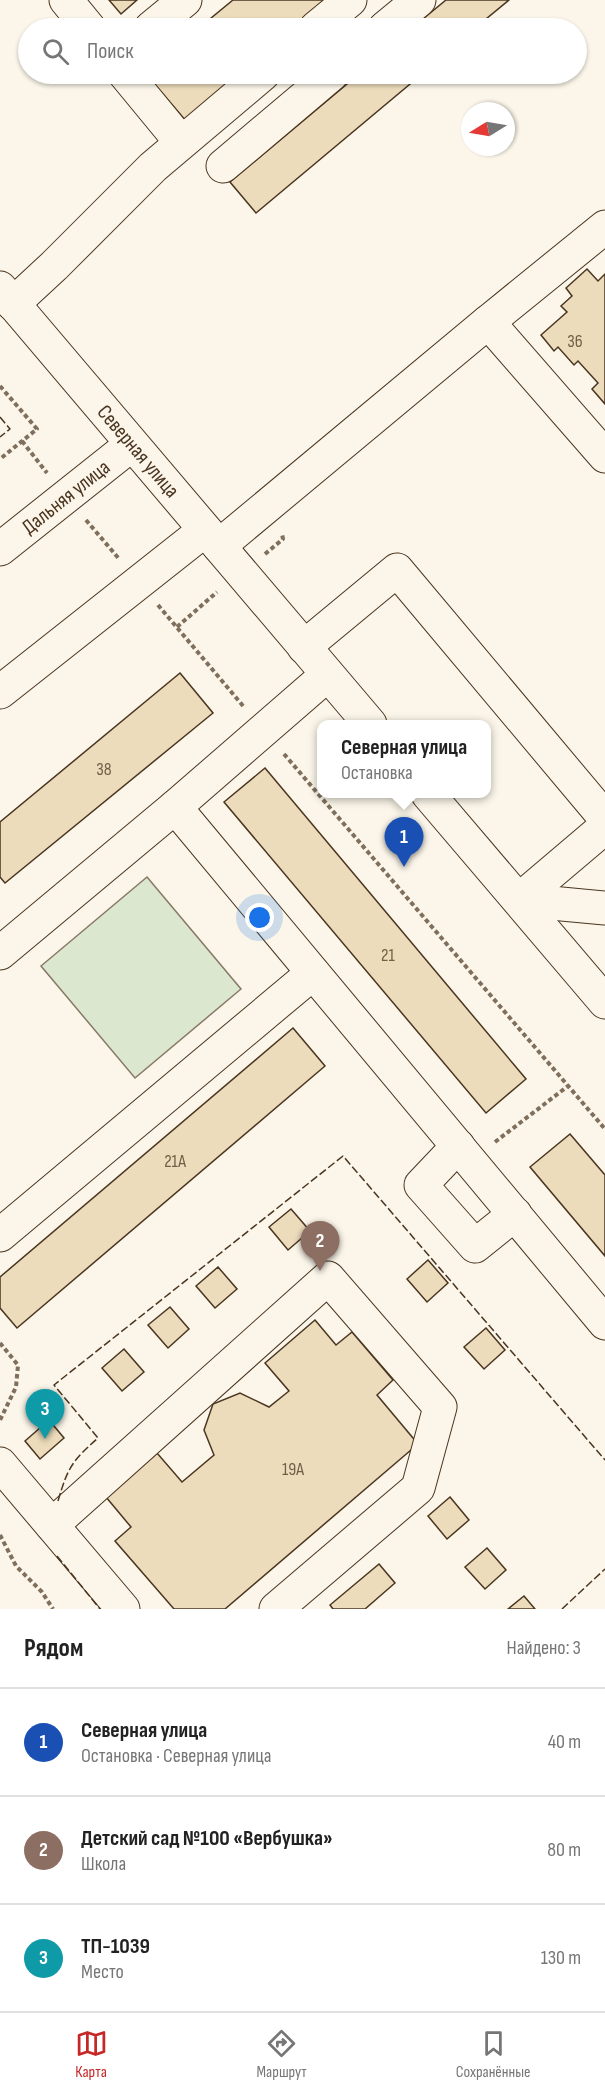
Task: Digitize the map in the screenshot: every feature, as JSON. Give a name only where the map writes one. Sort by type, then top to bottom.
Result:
[{"type":"street","points":[[66,0],[81,18]]},
{"type":"street","points":[[163,18],[185,0]]},
{"type":"street","points":[[328,18],[350,0]]},
{"type":"street","points":[[397,18],[419,0]]},
{"type":"street","points":[[133,84],[181,142]]},
{"type":"street","points":[[6,296],[54,266],[153,167],[251,84]]},
{"type":"street","points":[[224,165],[314,84]]},
{"type":"street","points":[[0,692],[138,582],[212,538],[488,322],[605,227]]},
{"type":"street","name":"Северная улица","points":[[6,296],[366,720]]},
{"type":"street","points":[[488,322],[605,456]]},
{"type":"street","name":"Дальняя улица","points":[[0,549],[131,445]]},
{"type":"street","points":[[304,646],[397,570],[605,818]]},
{"type":"street","points":[[0,953],[175,807],[327,675]]},
{"type":"street","points":[[431,798],[605,1002]]},
{"type":"street","points":[[175,807],[605,1323]]},
{"type":"street","points":[[519,900],[605,827]]},
{"type":"street","points":[[519,900],[605,908]]},
{"type":"street","points":[[0,1235],[313,973]]},
{"type":"street","points":[[458,1146],[421,1185],[475,1246],[514,1214]]},
{"type":"street","points":[[52,1525],[328,1278],[440,1407],[418,1488],[276,1609]]},
{"type":"street","points":[[0,1464],[123,1609]]},
{"type":"path","points":[[0,386],[37,429],[0,459]]},
{"type":"path","points":[[22,441],[138,582],[317,792]]},
{"type":"path","points":[[322,798],[605,1130]]},
{"type":"path","points":[[492,1144],[568,1086]]},
{"type":"path","points":[[0,1343],[18,1365],[15,1387],[0,1420]]},
{"type":"path","points":[[0,1535],[16,1566],[42,1592],[53,1609]]},
{"type":"green space","points":[[147,877],[241,989],[135,1078],[41,966]]},
{"type":"building","points":[[109,0],[137,0],[121,14]]},
{"type":"building","points":[[233,0],[328,0],[307,18],[211,18]]},
{"type":"building","points":[[446,0],[509,0],[487,18],[424,18]]},
{"type":"building","points":[[155,84],[229,84],[186,121]]},
{"type":"building","points":[[347,84],[410,84],[256,213],[230,182]]},
{"type":"building","points":[[587,269],[598,281],[605,274],[605,404],[592,389],[598,383],[578,361],[574,365],[558,347],[554,351],[541,335],[567,312],[561,306],[572,296],[566,288]]},
{"type":"building","points":[[180,673],[213,713],[5,883],[0,877],[0,822]]},
{"type":"building","points":[[265,768],[526,1079],[486,1113],[224,802]]},
{"type":"building","points":[[293,1028],[325,1066],[17,1328],[0,1308],[0,1277]]},
{"type":"building","points":[[570,1134],[605,1175],[605,1256],[530,1167]]},
{"type":"building","points":[[291,1209],[310,1231],[288,1250],[269,1227]]},
{"type":"building","points":[[428,1260],[448,1283],[427,1302],[407,1279]]},
{"type":"building","points":[[218,1267],[237,1289],[215,1308],[196,1286]]},
{"type":"building","points":[[170,1307],[189,1329],[168,1348],[148,1325]]},
{"type":"building","points":[[315,1320],[336,1345],[352,1332],[393,1380],[377,1395],[418,1444],[225,1609],[174,1609],[115,1541],[131,1527],[106,1497],[157,1453],[182,1482],[214,1455],[204,1430],[213,1404],[240,1393],[269,1407],[289,1391],[265,1363]]},
{"type":"building","points":[[486,1328],[505,1350],[484,1369],[464,1347]]},
{"type":"building","points":[[124,1349],[144,1372],[122,1391],[102,1368]]},
{"type":"building","points":[[49,1420],[64,1438],[40,1459],[25,1441]]},
{"type":"building","points":[[450,1497],[469,1520],[447,1539],[428,1516]]},
{"type":"building","points":[[487,1548],[506,1570],[485,1589],[465,1567]]},
{"type":"building","points":[[379,1564],[395,1583],[365,1609],[333,1609],[330,1605]]},
{"type":"building","points":[[524,1596],[535,1609],[508,1609]]},
{"type":"fence","points":[[0,417],[10,429],[0,437]]},
{"type":"fence","points":[[58,1501],[72,1465],[98,1438],[54,1385],[343,1156],[605,1460]]},
{"type":"fence","points":[[57,1556],[100,1609]]},
{"type":"fence","points":[[562,1609],[605,1569]]},
{"type":"place","name":"Северная улица","points":[[404,867]]},
{"type":"place","name":"Детский сад №100 «Вербушка»","points":[[320,1271]]},
{"type":"place","name":"ТП-1039","points":[[45,1439]]}]
